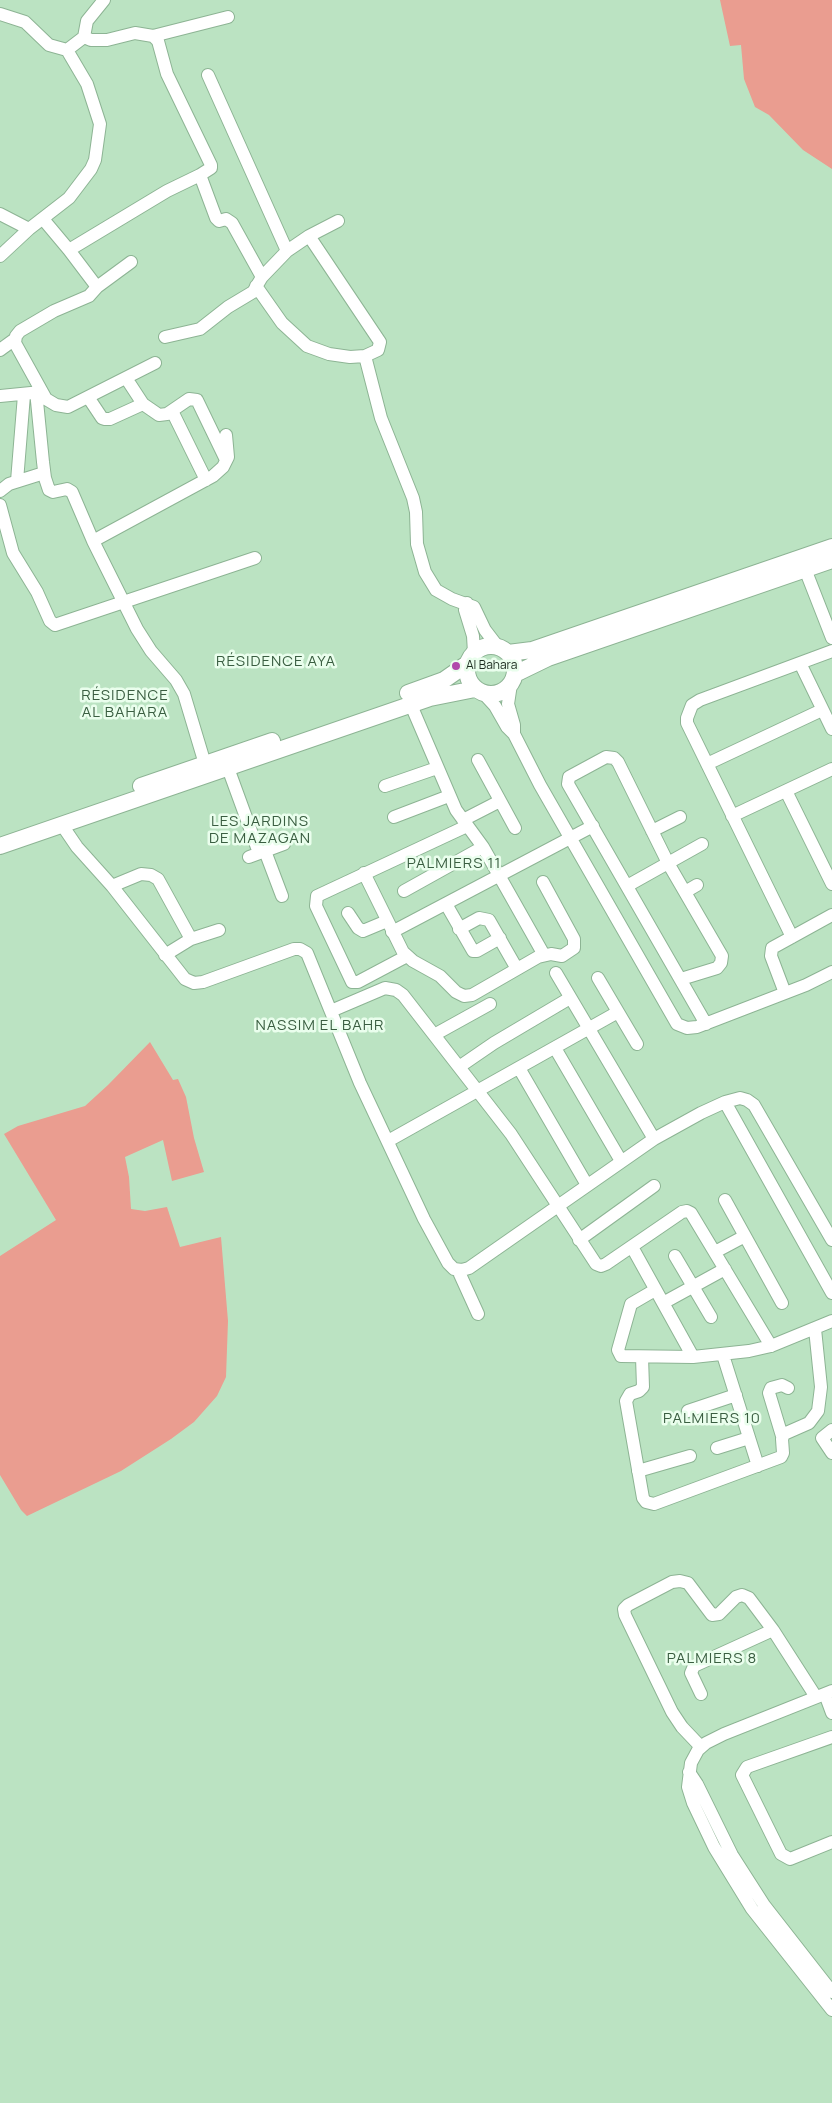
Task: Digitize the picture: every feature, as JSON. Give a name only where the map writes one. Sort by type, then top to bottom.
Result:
[{"type":"main road","points":[[0,835],[433,685],[485,647],[524,652],[538,648],[832,547]]},
{"type":"main road","points":[[0,846],[411,704],[445,694],[500,693],[513,679],[548,658],[832,560]]},
{"type":"main road","points":[[503,650],[515,665],[513,679]]},
{"type":"main road","points":[[471,658],[467,675],[480,692]]},
{"type":"street","points":[[66,50],[84,37],[87,21],[104,0]]},
{"type":"street","points":[[0,14],[25,22],[49,45],[66,50],[87,84],[100,124],[91,169],[69,198],[29,229],[0,256]]},
{"type":"street","points":[[84,37],[99,40],[127,33],[153,36],[228,17]]},
{"type":"street","points":[[69,250],[167,190],[211,168],[167,74],[160,46],[153,36]]},
{"type":"street","points":[[208,75],[287,251]]},
{"type":"street","points":[[200,175],[218,220],[227,220],[232,223],[259,281],[282,323],[307,346],[340,356],[365,356],[378,350],[380,342],[309,236]]},
{"type":"street","points":[[0,214],[29,229]]},
{"type":"street","points":[[43,220],[97,287]]},
{"type":"street","points":[[165,338],[200,329],[228,307],[253,292],[259,281],[287,251],[309,236],[338,222]]},
{"type":"street","points":[[0,350],[15,339],[20,331],[54,311],[89,296],[97,287],[131,262]]},
{"type":"street","points":[[15,339],[33,392],[44,473],[50,491],[66,489],[72,492],[93,541],[147,646],[176,680],[184,694],[205,764]]},
{"type":"street","points":[[365,356],[381,418],[415,505],[417,544],[425,572],[436,590],[452,599],[474,607],[485,630],[503,650]]},
{"type":"street","points":[[0,396],[33,392],[56,405],[68,407],[155,363]]},
{"type":"street","points":[[126,378],[143,404],[161,416],[189,399],[195,399],[199,402],[226,460]]},
{"type":"street","points":[[17,481],[33,392]]},
{"type":"street","points":[[88,397],[102,418],[105,419],[110,419],[143,404]]},
{"type":"street","points":[[172,411],[206,480]]},
{"type":"street","points":[[93,541],[218,472],[228,456],[226,435]]},
{"type":"street","points":[[0,491],[9,484],[44,473]]},
{"type":"street","points":[[0,505],[13,554],[37,592],[51,623],[58,624],[255,558]]},
{"type":"street","points":[[805,569],[832,638]]},
{"type":"street","points":[[467,603],[465,610],[473,636],[471,658]]},
{"type":"street","points":[[792,937],[687,723],[687,714],[692,706],[700,700],[832,651]]},
{"type":"street","points":[[800,663],[832,730]]},
{"type":"street","points":[[513,679],[508,704],[514,724],[514,734]]},
{"type":"street","points":[[480,692],[495,706],[506,727],[514,734],[571,839],[674,1020],[687,1028],[706,1024],[832,972]]},
{"type":"street","points":[[411,704],[450,796],[465,823],[483,847],[544,955]]},
{"type":"street","points":[[707,764],[822,710]]},
{"type":"street","points":[[681,979],[717,968],[722,959],[721,953],[668,863],[618,762],[608,756],[569,777],[567,781],[706,1024]]},
{"type":"street","points":[[478,760],[515,828]]},
{"type":"street","points":[[228,768],[258,853],[282,896]]},
{"type":"street","points":[[386,786],[437,768]]},
{"type":"street","points":[[732,816],[832,769]]},
{"type":"street","points":[[786,790],[832,884]]},
{"type":"street","points":[[394,817],[450,796]]},
{"type":"street","points":[[407,956],[356,982],[349,978],[316,906],[316,899],[319,894],[465,823],[500,800]]},
{"type":"street","points":[[652,831],[680,817]]},
{"type":"street","points":[[62,825],[77,847],[112,886],[182,976],[190,981],[198,983],[294,948],[300,949],[309,956],[360,1083],[424,1219],[448,1263],[458,1270],[478,1314]]},
{"type":"street","points":[[348,913],[358,928],[363,931],[390,926],[446,904],[571,839],[592,826]]},
{"type":"street","points":[[258,853],[284,844]]},
{"type":"street","points":[[627,886],[702,844]]},
{"type":"street","points":[[404,891],[483,847]]},
{"type":"street","points":[[364,873],[400,947],[407,956],[440,976],[456,992],[464,996],[472,995],[544,955],[562,956],[574,948],[575,941],[543,882]]},
{"type":"street","points":[[112,886],[141,874],[158,879],[191,939]]},
{"type":"street","points":[[685,892],[697,885]]},
{"type":"street","points":[[446,904],[470,948],[475,951],[500,938]]},
{"type":"street","points":[[785,993],[771,953],[775,945],[832,915]]},
{"type":"street","points":[[459,929],[479,918],[486,918],[500,938],[517,969]]},
{"type":"street","points":[[165,955],[191,939],[219,930]]},
{"type":"street","points":[[556,973],[654,1139]]},
{"type":"street","points":[[598,978],[637,1044]]},
{"type":"street","points":[[331,1011],[385,988],[392,989],[403,995],[510,1134],[593,1262],[599,1266],[606,1264],[687,1211],[692,1215],[771,1346]]},
{"type":"street","points":[[459,1067],[494,1043],[570,998]]},
{"type":"street","points":[[434,1035],[490,1004]]},
{"type":"street","points":[[388,1141],[618,1012]]},
{"type":"street","points":[[555,1048],[621,1161]]},
{"type":"street","points":[[519,1068],[587,1185]]},
{"type":"street","points":[[458,1270],[469,1268],[654,1139],[725,1102],[743,1098],[754,1105],[832,1238]]},
{"type":"street","points":[[725,1102],[832,1293]]},
{"type":"street","points":[[579,1240],[654,1186]]},
{"type":"street","points":[[725,1200],[782,1303]]},
{"type":"street","points":[[715,1252],[745,1236]]},
{"type":"street","points":[[632,1247],[693,1357]]},
{"type":"street","points":[[675,1256],[711,1317]]},
{"type":"street","points":[[663,1303],[725,1269]]},
{"type":"street","points":[[655,1290],[632,1304],[618,1350],[621,1356],[642,1358],[723,1355],[771,1346],[832,1321]]},
{"type":"street","points":[[782,1436],[809,1423],[818,1411],[820,1387],[815,1329]]},
{"type":"street","points":[[723,1355],[758,1466]]},
{"type":"street","points":[[642,1358],[643,1387],[640,1391],[630,1394],[626,1401],[643,1498],[646,1502],[654,1504],[781,1457],[783,1453],[782,1436],[768,1393],[771,1388],[782,1385],[788,1388]]},
{"type":"street","points":[[688,1411],[736,1396]]},
{"type":"street","points":[[832,1430],[822,1438],[832,1453]]},
{"type":"street","points":[[717,1448],[749,1438]]},
{"type":"street","points":[[638,1471],[690,1456]]},
{"type":"street","points":[[701,1747],[672,1712],[625,1615],[624,1609],[628,1605],[672,1582],[680,1581],[688,1584],[712,1615],[718,1614],[736,1596],[746,1596],[824,1694],[832,1713]]},
{"type":"street","points":[[701,1694],[692,1676],[691,1670],[694,1666],[773,1630]]},
{"type":"street","points":[[824,1694],[724,1734],[701,1747],[694,1756],[689,1772],[688,1787],[691,1798],[726,1869],[773,1938],[832,2010]]},
{"type":"street","points":[[832,1737],[747,1767],[742,1775],[781,1854],[790,1859],[832,1842]]},
{"type":"street","points":[[689,1772],[697,1784],[732,1855],[764,1905],[832,1992]]},
{"type":"shaded area","points":[[720,0],[832,0],[832,169],[803,150],[769,115],[755,107],[744,79],[741,45],[730,46]]},
{"type":"shaded area","points":[[150,1042],[173,1080],[178,1079],[186,1097],[194,1138],[204,1172],[172,1181],[163,1140],[125,1157],[129,1177],[131,1209],[145,1211],[167,1207],[180,1247],[221,1237],[228,1321],[226,1377],[217,1396],[194,1422],[171,1439],[121,1471],[27,1516],[21,1510],[0,1475],[0,1256],[56,1220],[4,1134],[18,1126],[85,1106]]},
{"type":"place","name":"Al Bahara","points":[[456,666]]},
{"type":"district","name":"RÉSIDENCE AYA","points":[[276,662]]},
{"type":"district","name":"RÉSIDENCE AL BAHARA","points":[[125,704]]},
{"type":"district","name":"LES JARDINS DE MAZAGAN","points":[[260,830]]},
{"type":"district","name":"PALMIERS 11","points":[[454,864]]},
{"type":"district","name":"NASSIM EL BAHR","points":[[320,1026]]},
{"type":"district","name":"PALMIERS 10","points":[[712,1419]]},
{"type":"district","name":"PALMIERS 8","points":[[712,1659]]}]
